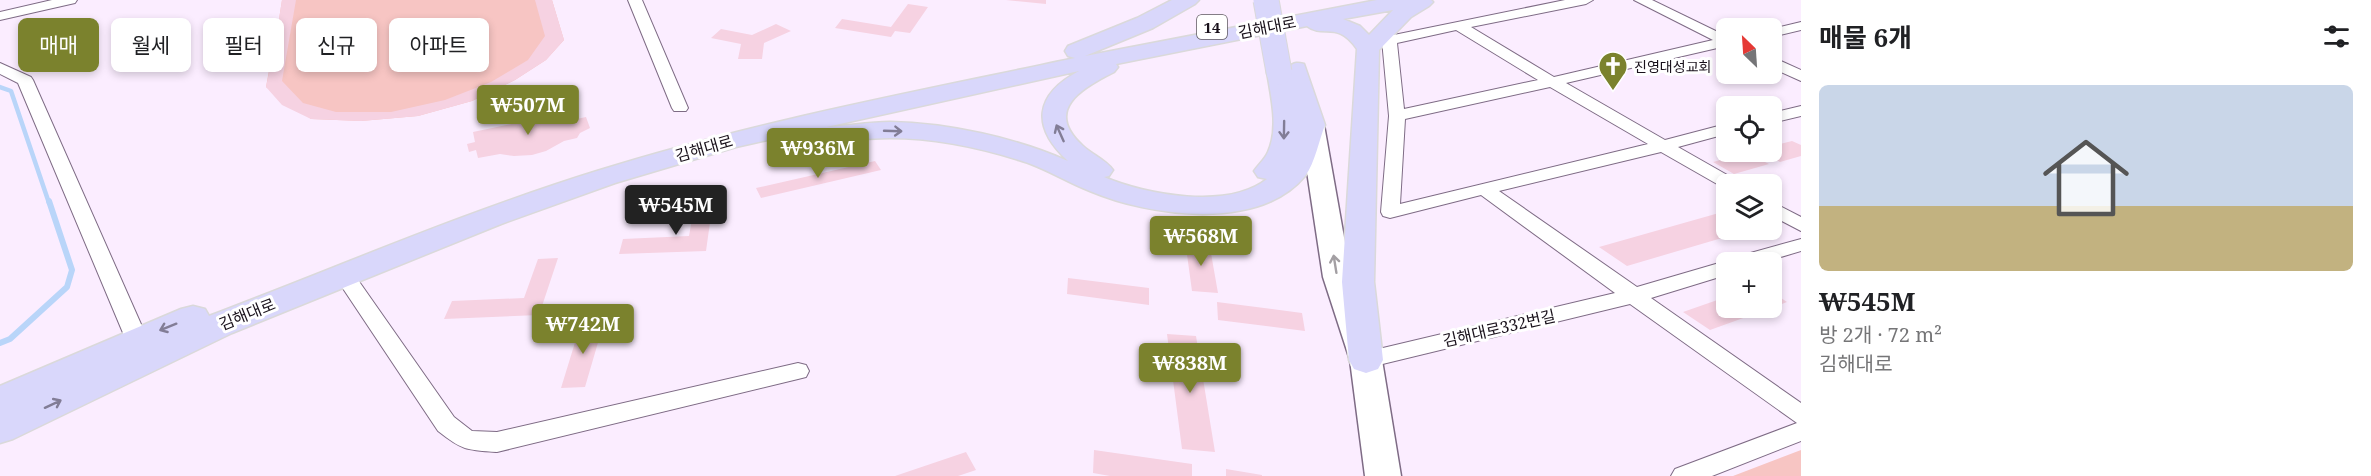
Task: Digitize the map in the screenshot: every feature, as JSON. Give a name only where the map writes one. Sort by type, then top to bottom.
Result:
[{"type":"main road","points":[[1066,56],[1145,23],[1188,0]]},
{"type":"main road","points":[[1266,0],[1288,70],[1312,125],[1337,277],[1366,360]]},
{"type":"main road","points":[[1147,51],[1079,80],[1059,98],[1054,115],[1059,136],[1072,152],[1088,164],[1111,176],[1146,187],[1178,193],[1210,192],[1237,187],[1274,166],[1282,149],[1286,132],[1288,70],[1281,0]]},
{"type":"main road","name":"김해대로","points":[[0,401],[137,340],[428,224],[526,188],[648,150],[710,132],[867,94],[1358,0]]},
{"type":"main road","name":"김해대로","points":[[0,429],[220,325],[344,275],[605,177],[730,140],[1147,51],[1410,0]]},
{"type":"main road","points":[[1368,49],[1403,12],[1427,0]]},
{"type":"main road","points":[[1256,29],[1337,24],[1357,32],[1368,49],[1358,282],[1366,360],[1383,476]]},
{"type":"main road","points":[[730,140],[890,130],[949,135],[1030,154],[1101,186],[1137,198],[1176,204],[1213,205],[1244,200],[1272,189],[1294,171],[1312,125]]},
{"type":"main road","points":[[0,379],[80,365]]},
{"type":"street","points":[[0,16],[70,0]]},
{"type":"street","points":[[635,0],[680,108]]},
{"type":"street","points":[[1586,0],[1389,40],[1397,116],[1390,212],[1716,132]]},
{"type":"street","points":[[1641,0],[1716,37]]},
{"type":"street","points":[[1458,25],[1716,176]]},
{"type":"street","points":[[1782,31],[1801,26]]},
{"type":"street","points":[[1397,116],[1716,44]]},
{"type":"street","points":[[1782,67],[1801,76]]},
{"type":"street","points":[[0,68],[25,80],[137,340]]},
{"type":"street","points":[[1782,116],[1801,111]]},
{"type":"street","points":[[1484,189],[1801,415]]},
{"type":"street","points":[[1782,214],[1801,225]]},
{"type":"street","points":[[1777,252],[1801,245]]},
{"type":"street","name":"김해대로332번길","points":[[1366,360],[1632,296],[1716,271]]},
{"type":"street","points":[[344,275],[446,424],[466,440],[497,442],[798,371]]},
{"type":"street","points":[[1684,476],[1801,431]]},
{"type":"shaded area","points":[[282,0],[552,0],[564,40],[546,60],[515,80],[472,101],[418,116],[361,121],[311,119],[266,87],[269,72],[284,72],[284,18],[279,18]]},
{"type":"shaded area","points":[[1801,450],[1801,476],[1733,476]]},
{"type":"building","points":[[282,0],[296,0],[284,69],[284,18],[279,18]]},
{"type":"building","points":[[535,0],[552,0],[564,40],[546,60],[515,80],[472,101],[418,116],[361,121],[311,119],[282,105],[266,87],[269,72],[284,72],[282,81],[303,103],[336,112],[391,112],[445,100],[491,82],[528,60],[545,36]]},
{"type":"building","points":[[1006,0],[1046,0],[1046,4]]},
{"type":"building","points":[[908,4],[928,7],[910,33],[895,31],[891,37],[835,28],[842,19],[891,27]]},
{"type":"building","points":[[776,24],[791,31],[764,43],[762,59],[738,59],[741,44],[711,38],[721,29],[752,35]]},
{"type":"building","points":[[568,112],[572,120],[586,117],[590,128],[580,133],[577,138],[564,141],[546,151],[532,155],[500,154],[478,158],[476,150],[469,152],[467,144],[475,142],[473,132]]},
{"type":"building","points":[[1792,141],[1801,145],[1801,156],[1782,161],[1782,144]]},
{"type":"building","points":[[875,161],[881,170],[761,198],[756,188]]},
{"type":"building","points":[[1713,162],[1765,162],[1769,164],[1734,174]]},
{"type":"building","points":[[713,201],[706,251],[619,254],[623,239],[689,236],[695,202]]},
{"type":"building","points":[[1716,214],[1716,240],[1627,266],[1599,247]]},
{"type":"building","points":[[1185,240],[1209,242],[1218,293],[1192,291]]},
{"type":"building","points":[[558,258],[539,315],[444,319],[452,301],[524,298],[538,259]]},
{"type":"building","points":[[1068,278],[1149,288],[1149,305],[1067,294]]},
{"type":"building","points":[[1716,300],[1716,318],[1743,318],[1710,330],[1683,312]]},
{"type":"building","points":[[1217,302],[1302,313],[1305,331],[1218,320]]},
{"type":"building","points":[[604,322],[585,387],[561,388],[581,323]]},
{"type":"building","points":[[1167,334],[1196,336],[1215,452],[1182,449]]},
{"type":"building","points":[[1094,450],[1192,464],[1192,476],[1110,476],[1093,473]]},
{"type":"building","points":[[966,452],[976,470],[958,476],[895,476]]},
{"type":"building","points":[[1226,469],[1262,475],[1262,476],[1226,476]]},
{"type":"waterway","points":[[0,87],[11,91],[49,203]]},
{"type":"waterway","points":[[0,343],[10,339],[67,287],[72,270],[49,201]]},
{"type":"place","name":"진영대성교회","points":[[1613,92]]}]
